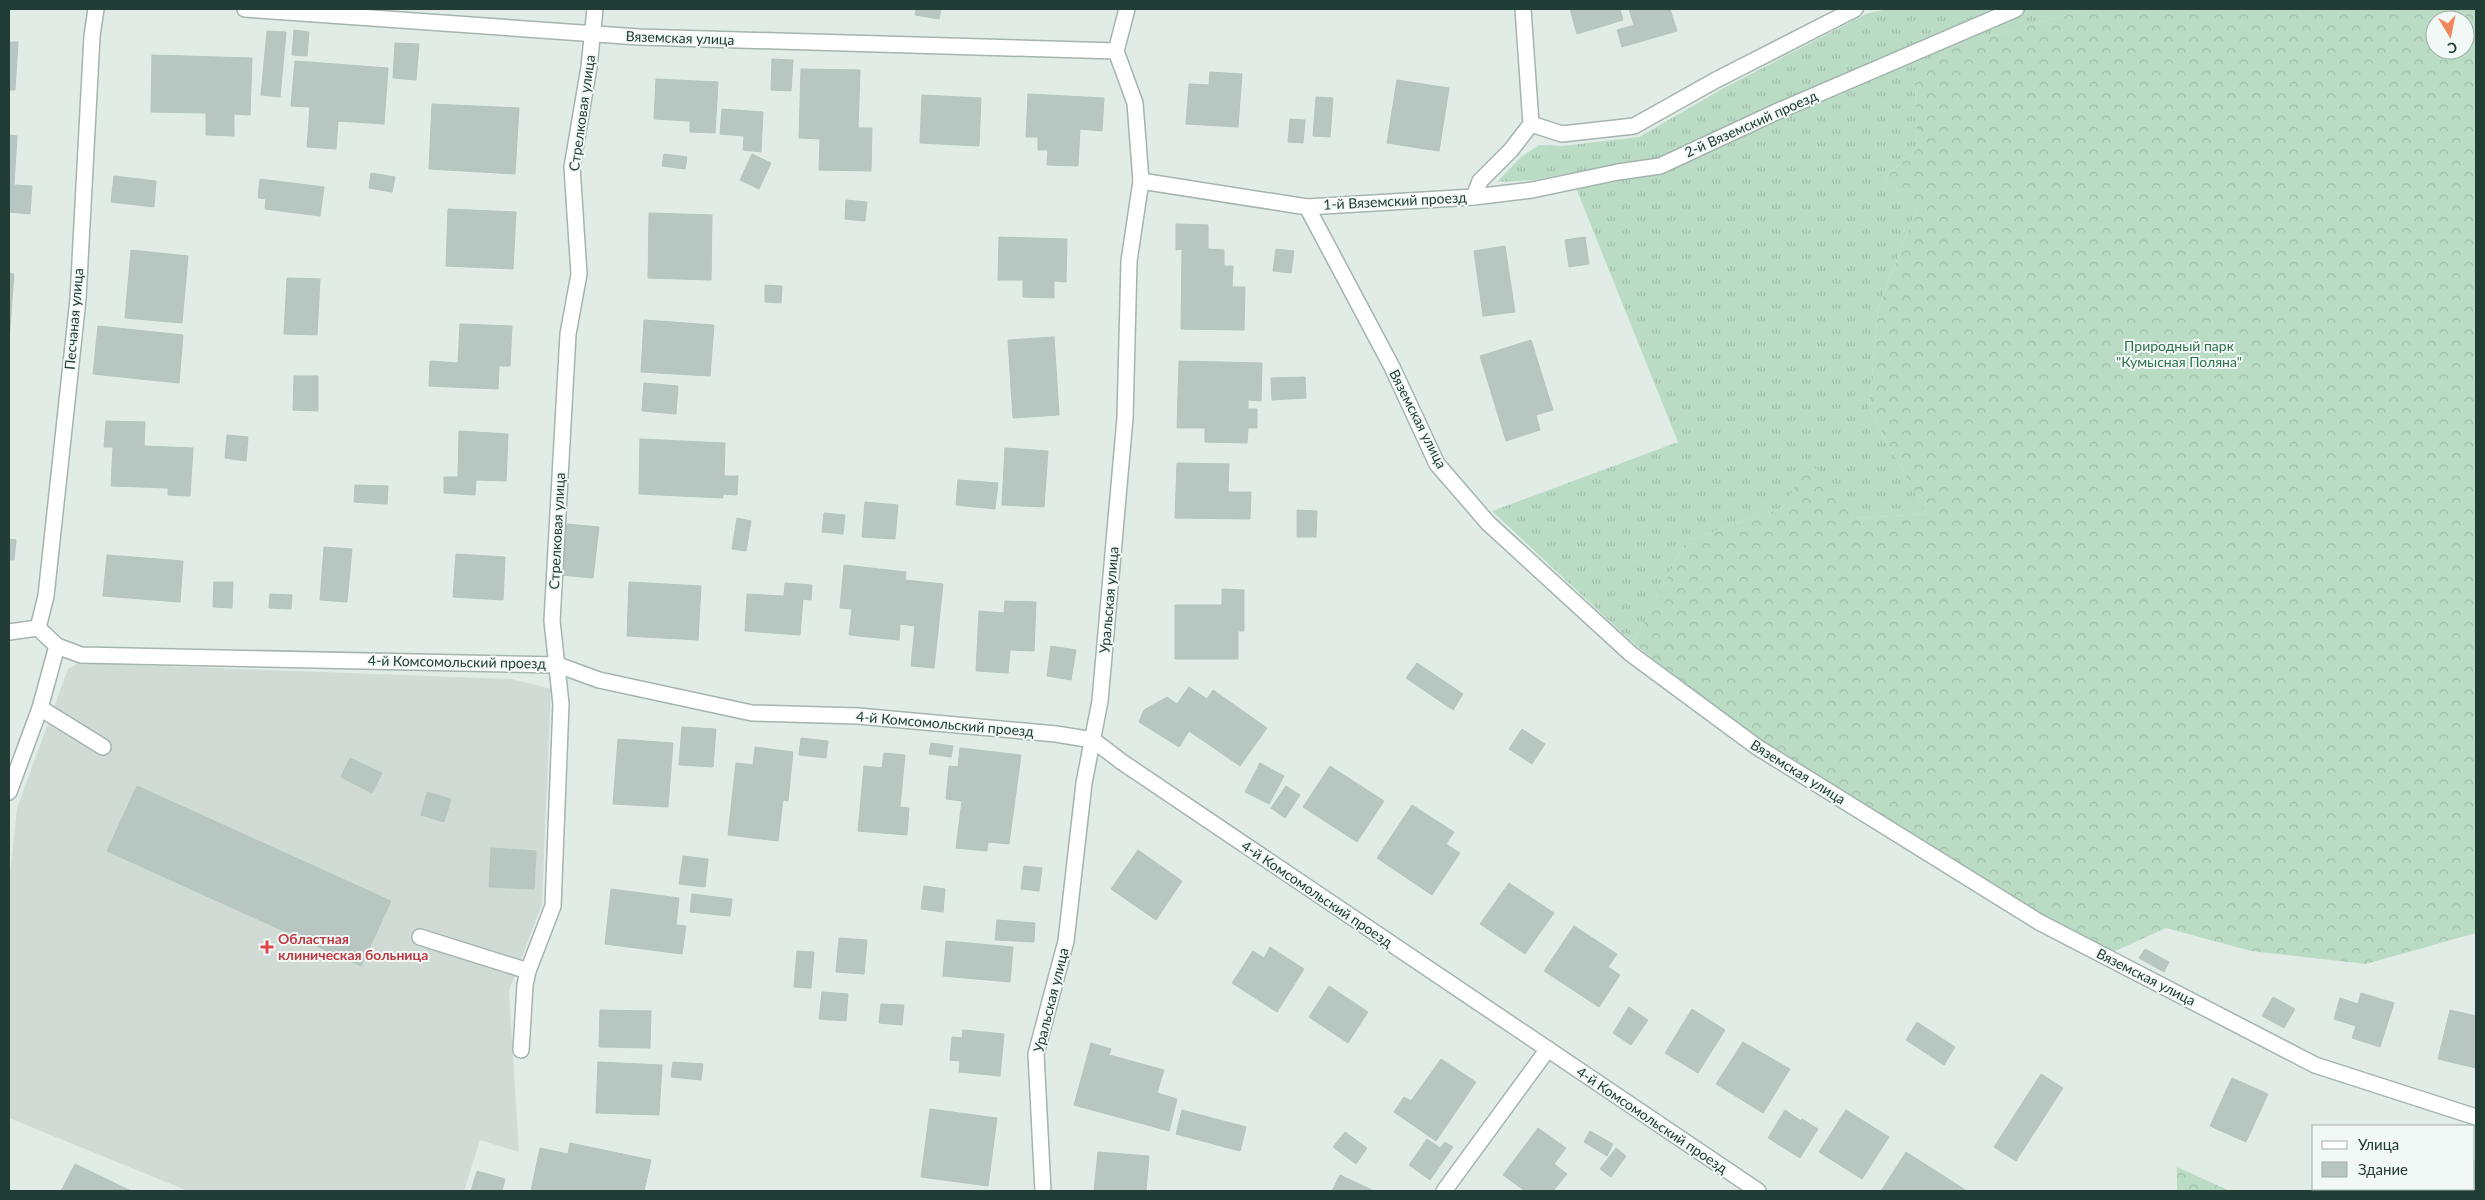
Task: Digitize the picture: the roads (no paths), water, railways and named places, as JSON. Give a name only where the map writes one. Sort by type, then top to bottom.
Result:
[{"type":"street","name":"Песчаная улица","points":[[38,628],[46,596],[78,299],[92,36],[96,9]]},
{"type":"street","name":"Вяземская улица","points":[[245,9],[659,37],[1116,51]]},
{"type":"street","name":"Стрелковая улица","points":[[522,1050],[524,985],[553,906],[560,704],[558,664],[552,621],[568,334],[579,274],[572,167],[595,9]]},
{"type":"street","points":[[1116,51],[1127,9]]},
{"type":"street","points":[[1523,9],[1531,124],[1562,134],[1634,126],[1716,80],[1856,9]]},
{"type":"street","name":"2-й Вяземский проезд","points":[[1474,197],[1532,190],[1618,172],[1660,166],[1776,112],[2016,9]]},
{"type":"street","name":"Уральская улица","points":[[1043,1191],[1036,1054],[1066,941],[1084,783],[1100,701],[1125,418],[1129,261],[1140,180],[1134,103],[1116,51]]},
{"type":"street","name":"1-й Вяземский проезд","points":[[1140,180],[1307,207],[1474,197],[1480,181],[1511,150],[1531,124]]},
{"type":"street","name":"Вяземская улица","points":[[1307,207],[1392,367],[1438,464],[1488,523],[1631,654],[1757,747],[2039,922],[2315,1066],[2476,1117]]},
{"type":"street","points":[[9,632],[38,628]]},
{"type":"street","name":"4-й Комсомольский проезд","points":[[38,628],[57,646],[81,654],[558,664],[599,680],[752,713],[858,716],[1056,734],[1093,740],[1122,762],[1758,1191]]},
{"type":"street","points":[[9,792],[40,708],[57,646]]},
{"type":"street","points":[[40,708],[103,747]]},
{"type":"street","points":[[420,937],[528,970]]},
{"type":"street","points":[[1444,1191],[1548,1050]]},
{"type":"place","name":"Областная клиническая больница","points":[[267,947]]},
{"type":"park label","name":"Природный парк \"Кумысная Поляна\"","points":[[2179,354]]}]
